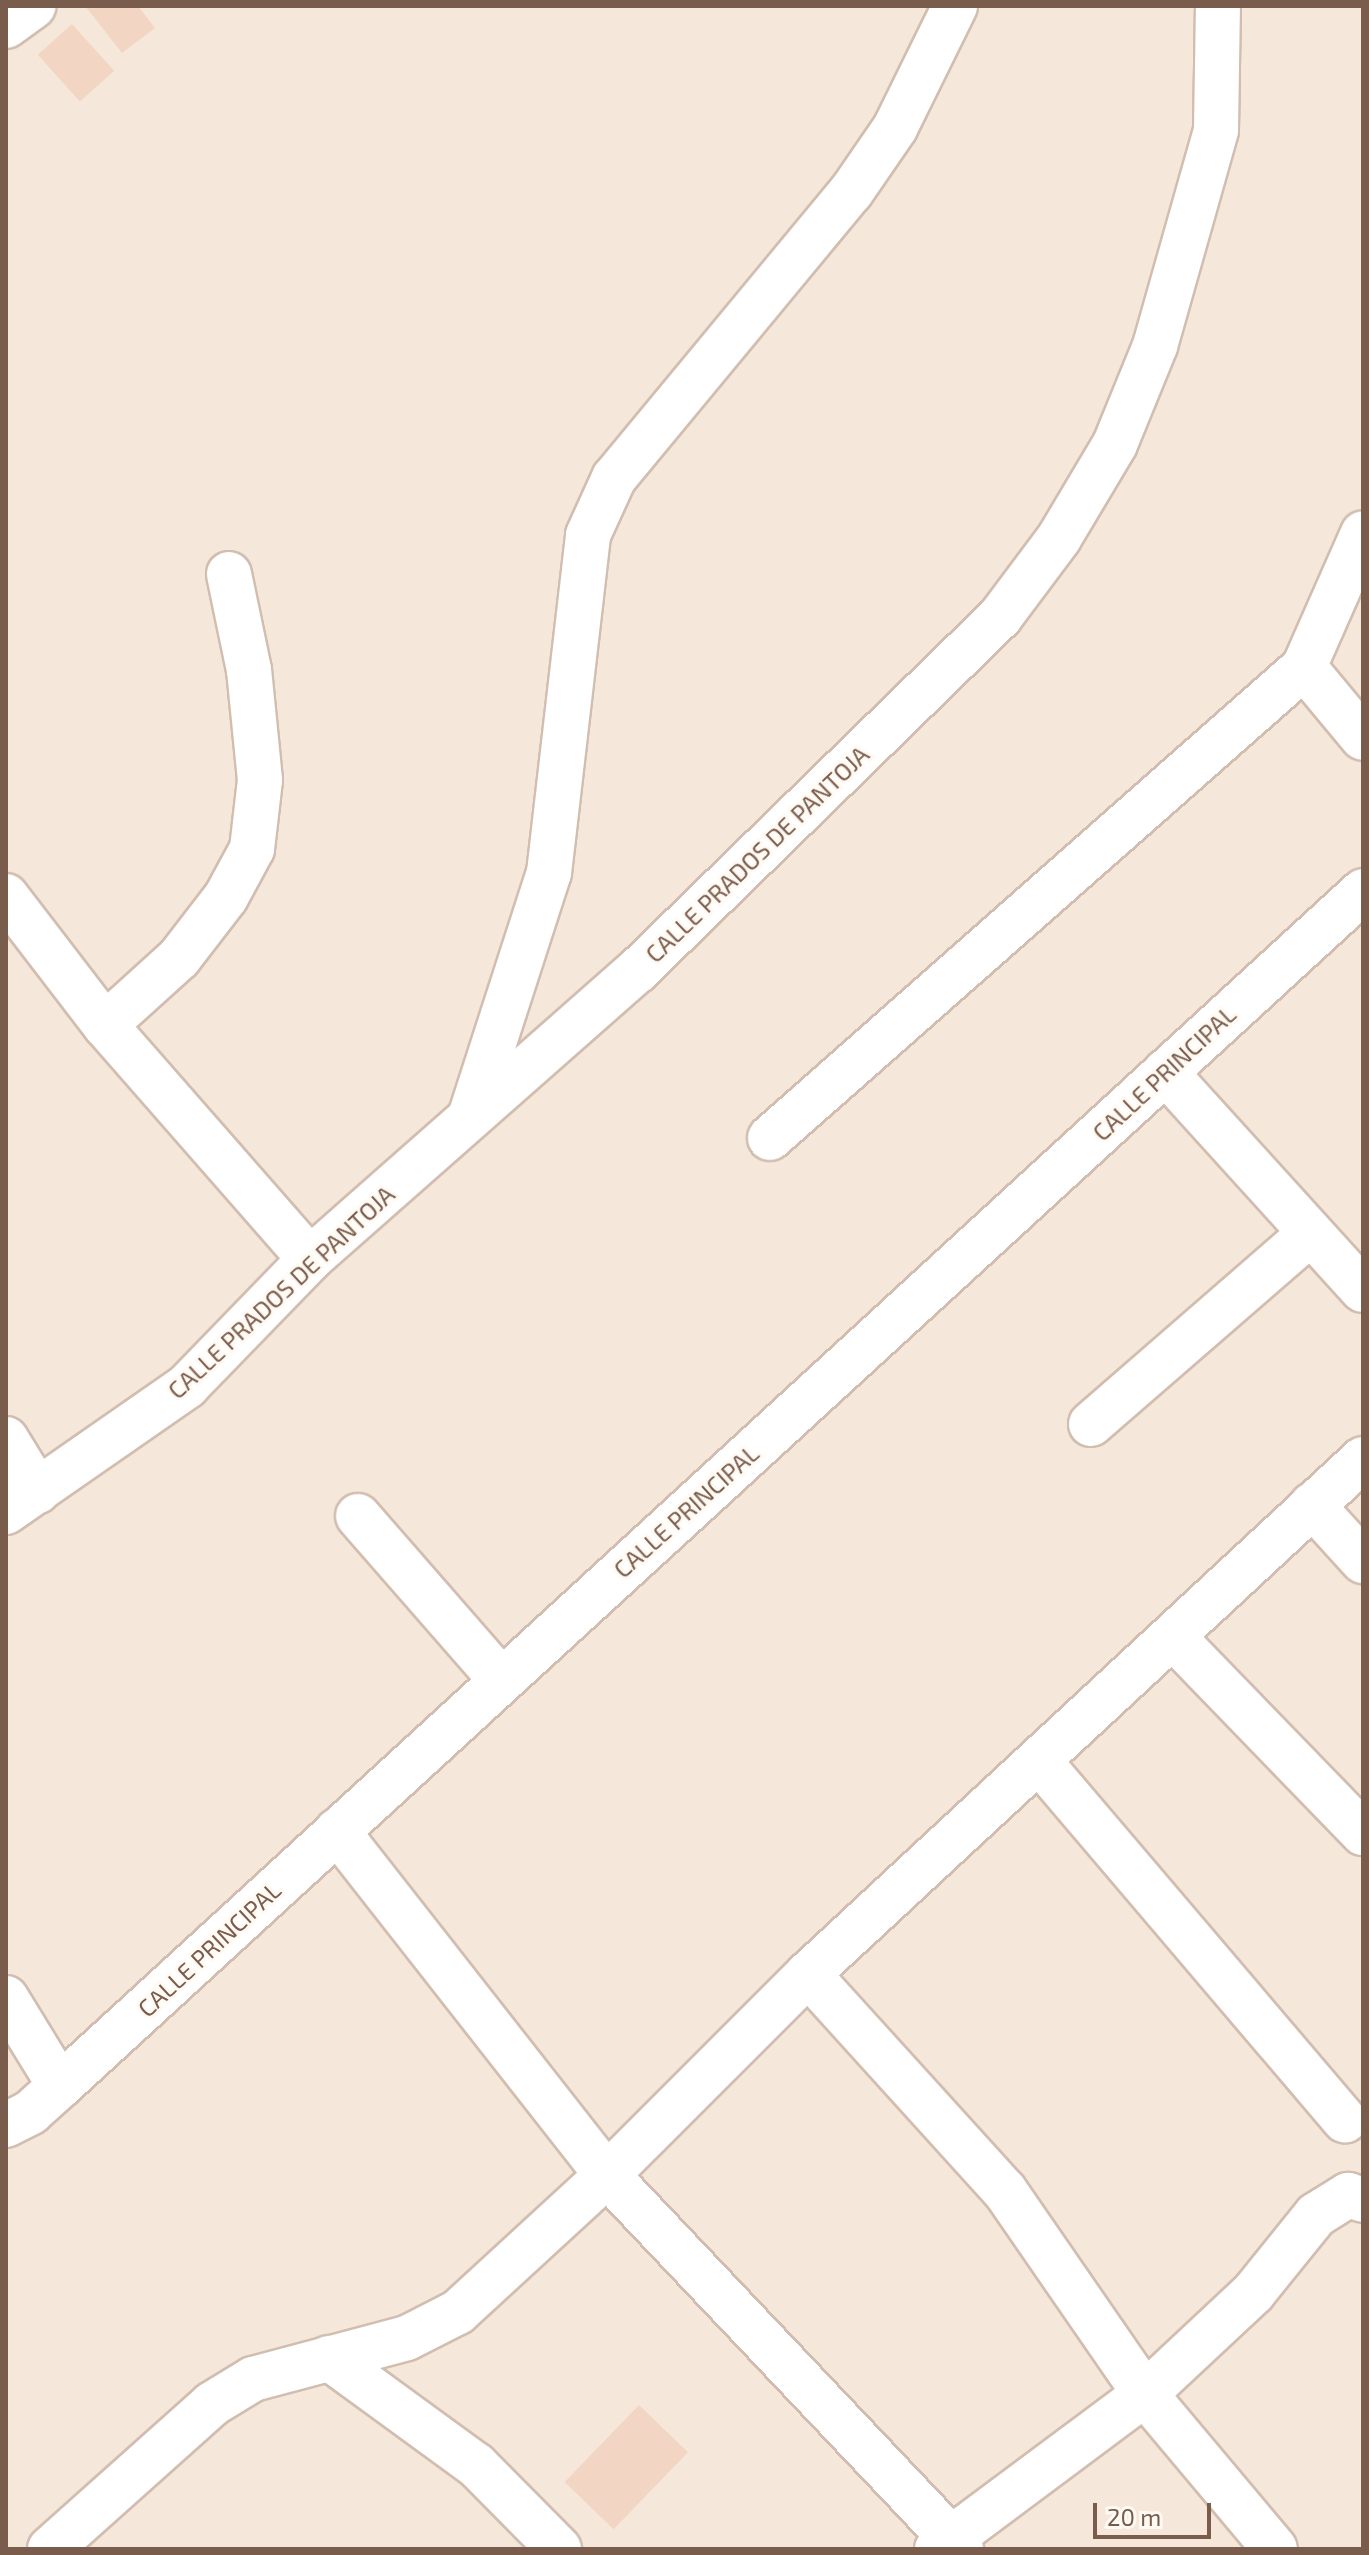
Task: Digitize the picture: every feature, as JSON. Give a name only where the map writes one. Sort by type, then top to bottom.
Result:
[{"type":"street","points":[[6,26],[34,6]]},
{"type":"street","points":[[470,1117],[549,873],[588,535],[614,478],[851,192],[895,128],[955,6]]},
{"type":"street","name":"CALLE PRADOS DE PANTOJA","points":[[22,1502],[187,1386],[310,1259],[637,971],[1000,617],[1059,538],[1115,444],[1155,346],[1216,130],[1218,6]]},
{"type":"street","points":[[770,1138],[1304,667],[1363,533]]},
{"type":"street","points":[[105,1025],[179,958],[226,897],[252,849],[260,780],[249,670],[229,574]]},
{"type":"street","points":[[1304,667],[1363,738]]},
{"type":"street","name":"CALLE PRINCIPAL","points":[[6,2125],[31,2112],[60,2086],[1363,891]]},
{"type":"street","points":[[6,896],[105,1025],[310,1259]]},
{"type":"street","points":[[1165,1072],[1363,1290]]},
{"type":"street","points":[[1091,1424],[1311,1233]]},
{"type":"street","points":[[6,1439],[22,1502]]},
{"type":"street","points":[[50,2549],[212,2404],[253,2379],[407,2338],[458,2312],[607,2175],[808,1974],[1174,1638],[1363,1459]]},
{"type":"street","points":[[1312,1505],[1363,1561]]},
{"type":"street","points":[[358,1516],[501,1680]]},
{"type":"street","points":[[1174,1638],[1363,1833]]},
{"type":"street","points":[[1039,1761],[1345,2121]]},
{"type":"street","points":[[337,1831],[607,2175],[950,2545],[1145,2394],[1253,2293],[1316,2215],[1348,2195],[1363,2200]]},
{"type":"street","points":[[808,1974],[1005,2191],[1145,2394],[1275,2549]]},
{"type":"street","points":[[6,1998],[60,2086]]},
{"type":"street","points":[[329,2358],[476,2465],[559,2549]]},
{"type":"shaded area","points":[[6,6],[1363,6],[1363,2549],[6,2549]]},
{"type":"building","points":[[85,6],[138,6],[155,28],[122,53]]},
{"type":"building","points":[[72,24],[114,71],[80,102],[38,55]]},
{"type":"building","points":[[639,2405],[688,2452],[614,2529],[565,2482]]}]
